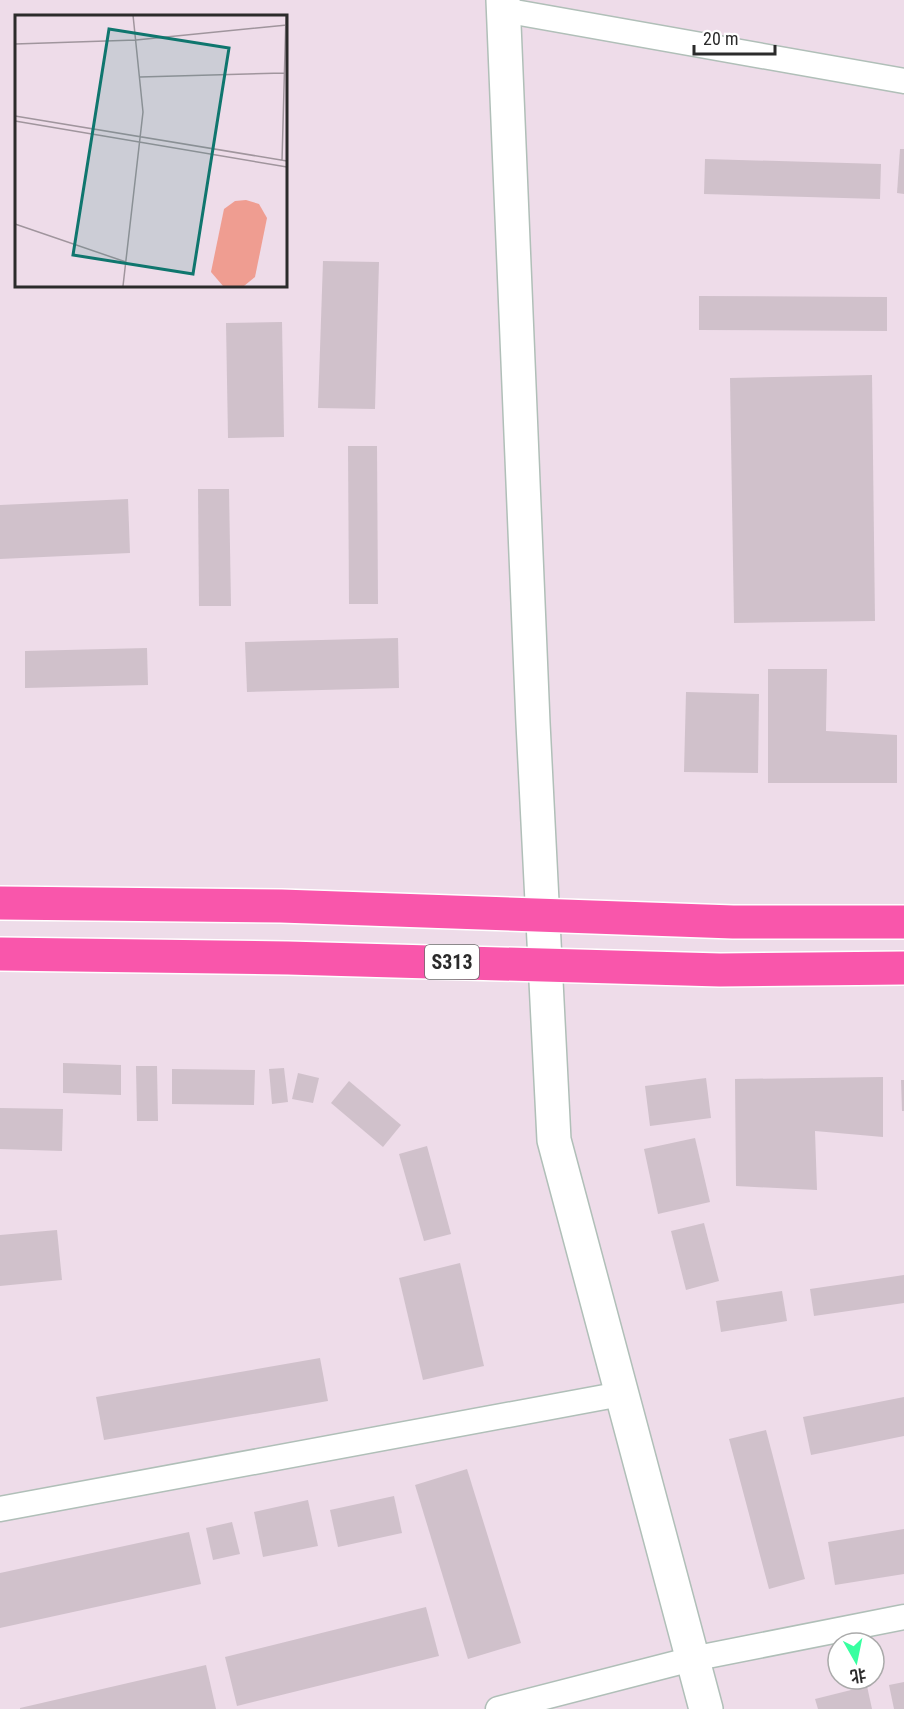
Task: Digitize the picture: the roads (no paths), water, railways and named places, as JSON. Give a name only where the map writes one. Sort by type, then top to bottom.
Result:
[{"type":"main road","points":[[503,5],[554,1140],[706,1709]]},
{"type":"main road","points":[[0,903],[281,906],[733,922],[904,922]]},
{"type":"main road","name":"S313","points":[[0,954],[288,958],[720,970],[904,968]]},
{"type":"street","points":[[503,5],[904,81]]},
{"type":"street","points":[[0,1509],[621,1394]]},
{"type":"street","points":[[498,1709],[692,1659],[904,1617]]}]
